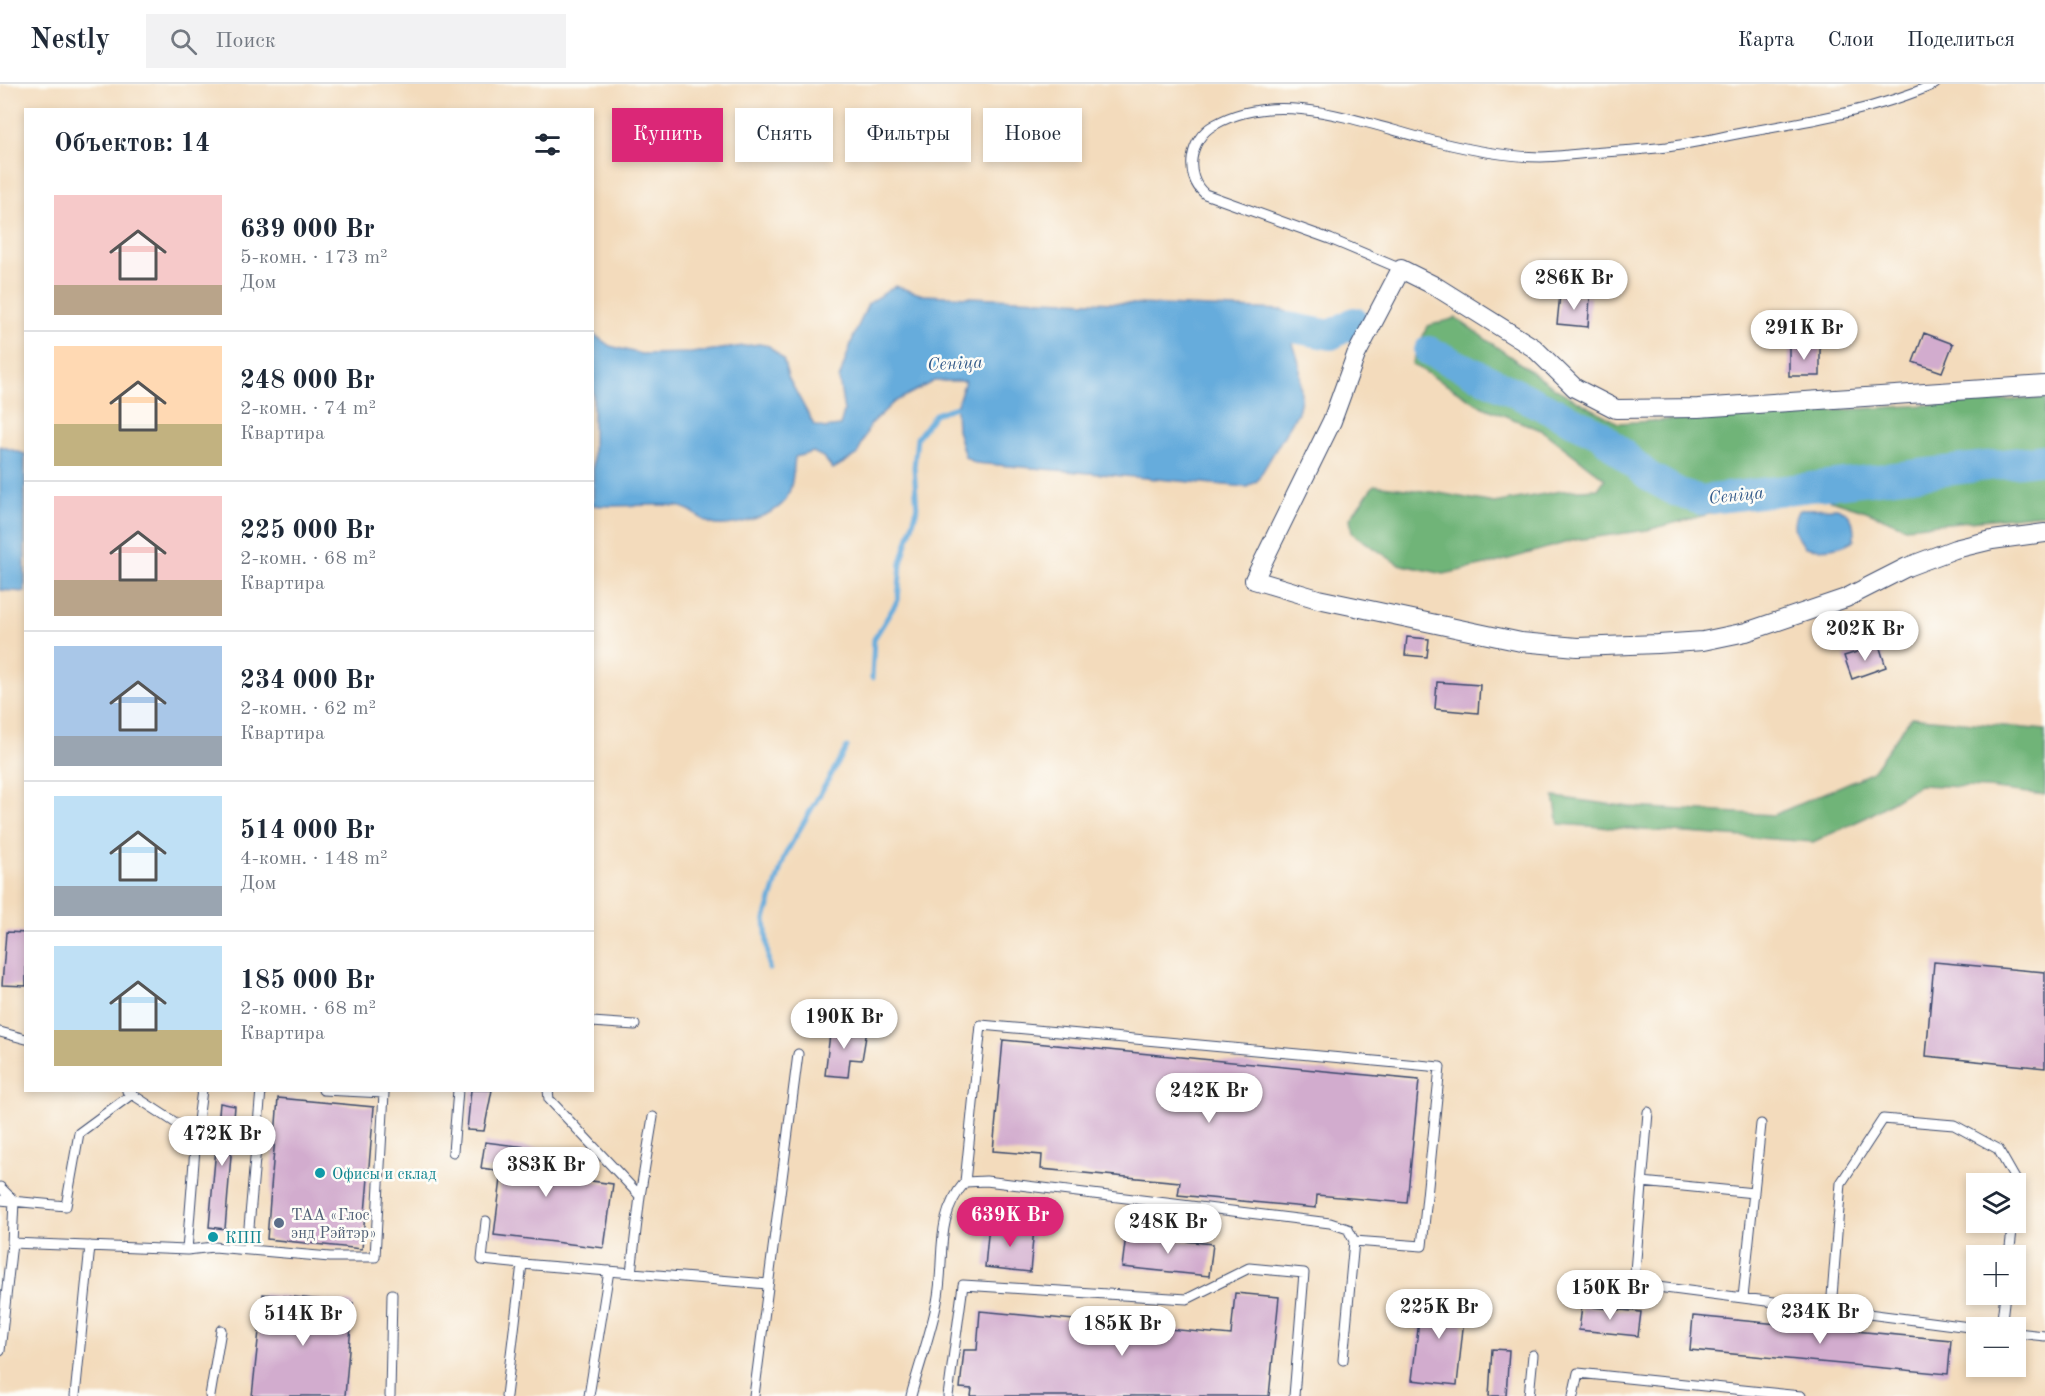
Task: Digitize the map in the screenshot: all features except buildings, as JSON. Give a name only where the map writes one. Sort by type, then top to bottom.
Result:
[{"type":"street","points":[[2045,385],[1698,408],[1616,409],[1575,388],[1525,342],[1434,286],[1401,269],[1356,355],[1332,421],[1254,580],[1310,597],[1521,642],[1577,647],[1629,646],[1703,641],[1746,632],[1846,598],[1907,567],[1954,549],[1992,540],[2045,533]]},
{"type":"lane","points":[[1401,269],[1330,239],[1205,194],[1194,180],[1191,166],[1192,154],[1198,141],[1211,126],[1225,119],[1267,109],[1294,108],[1356,120],[1450,145],[1494,153],[1540,157],[1668,147],[1817,120],[1912,94],[1935,84]]},
{"type":"lane","points":[[594,1022],[636,1025]]},
{"type":"lane","points":[[911,1396],[938,1301],[943,1227],[954,1195],[965,1182],[981,1024],[1440,1067],[1422,1246],[1354,1241]]},
{"type":"lane","points":[[0,1032],[24,1038]]},
{"type":"lane","points":[[754,1396],[798,1054]]},
{"type":"lane","points":[[0,1200],[66,1206],[79,1133],[129,1092],[196,1136]]},
{"type":"lane","points":[[187,1250],[202,1092]]},
{"type":"lane","points":[[247,1250],[261,1092]]},
{"type":"lane","points":[[12,1243],[187,1250],[214,1247],[330,1257],[375,1257],[384,1092]]},
{"type":"lane","points":[[453,1152],[458,1092]]},
{"type":"lane","points":[[548,1092],[549,1099],[640,1196]]},
{"type":"lane","points":[[1647,1112],[1634,1284],[1966,1327]]},
{"type":"lane","points":[[631,1273],[653,1116]]},
{"type":"lane","points":[[1831,1309],[1841,1183],[1882,1119],[1954,1125],[1998,1149],[2012,1173]]},
{"type":"lane","points":[[1743,1298],[1761,1124]]},
{"type":"lane","points":[[965,1182],[986,1181],[1330,1223],[1348,1229],[1354,1241],[1342,1360]]},
{"type":"lane","points":[[1642,1182],[1754,1193]]},
{"type":"lane","points":[[0,1187],[14,1201],[12,1243],[0,1351]]},
{"type":"lane","points":[[486,1221],[482,1260],[768,1284]]},
{"type":"lane","points":[[75,1396],[90,1246]]},
{"type":"lane","points":[[506,1396],[522,1264]]},
{"type":"lane","points":[[948,1396],[963,1285],[1187,1299],[1249,1268],[1304,1273],[1294,1396]]},
{"type":"lane","points":[[589,1396],[609,1271]]},
{"type":"lane","points":[[390,1396],[392,1294]]},
{"type":"lane","points":[[210,1396],[221,1330]]},
{"type":"lane","points":[[2026,1333],[2045,1336]]},
{"type":"lane","points":[[1529,1396],[1533,1355]]},
{"type":"lane","points":[[1573,1396],[1578,1373],[1801,1396]]},
{"type":"green space","points":[[1456,318],[1556,389],[1618,423],[2045,398],[2045,514],[1905,527],[1828,499],[1721,511],[1647,530],[1575,540],[1495,563],[1444,574],[1398,564],[1352,533],[1350,518],[1374,485],[1494,503],[1561,491],[1598,489],[1605,479],[1541,430],[1483,407],[1412,364],[1427,326]]},
{"type":"green space","points":[[1911,717],[2045,730],[2045,795],[1987,788],[1919,785],[1867,817],[1813,842],[1559,824],[1554,797],[1630,807],[1774,815],[1871,773]]},
{"type":"water","points":[[895,286],[923,295],[1283,310],[1289,313],[1288,327],[1300,366],[1301,399],[1298,412],[1257,481],[1247,487],[975,463],[965,457],[957,430],[956,407],[965,381],[934,381],[894,402],[870,425],[857,455],[833,469],[823,457],[813,452],[795,457],[787,497],[778,507],[761,516],[739,523],[720,525],[707,522],[687,509],[675,506],[594,505],[594,335],[610,346],[641,354],[691,353],[759,344],[769,346],[783,359],[788,377],[814,425],[825,428],[840,426],[844,411],[839,379],[868,304]]},
{"type":"water","points":[[0,446],[24,454],[24,592],[0,590]]},
{"type":"water","points":[[1837,508],[1852,520],[1854,540],[1830,548],[1805,547],[1794,526],[1798,511]]},
{"type":"waterway","name":"Сеніца","points":[[1255,352],[1288,327],[1331,335],[1354,322]]},
{"type":"waterway","name":"Сеніца","points":[[1429,351],[1600,434],[1648,476],[1679,493],[1701,500],[2045,459]]},
{"type":"waterway","points":[[872,678],[874,639],[898,600],[901,563],[917,509],[914,467],[917,438],[935,414],[956,407]]},
{"type":"waterway","points":[[769,969],[765,919],[785,855],[847,747]]},
{"type":"place","name":"Офисы и склад","points":[[320,1173]]},
{"type":"place","name":"ТАА «Глос энд Рэйтэр»","points":[[279,1223]]},
{"type":"place","name":"КПП","points":[[213,1237]]}]
